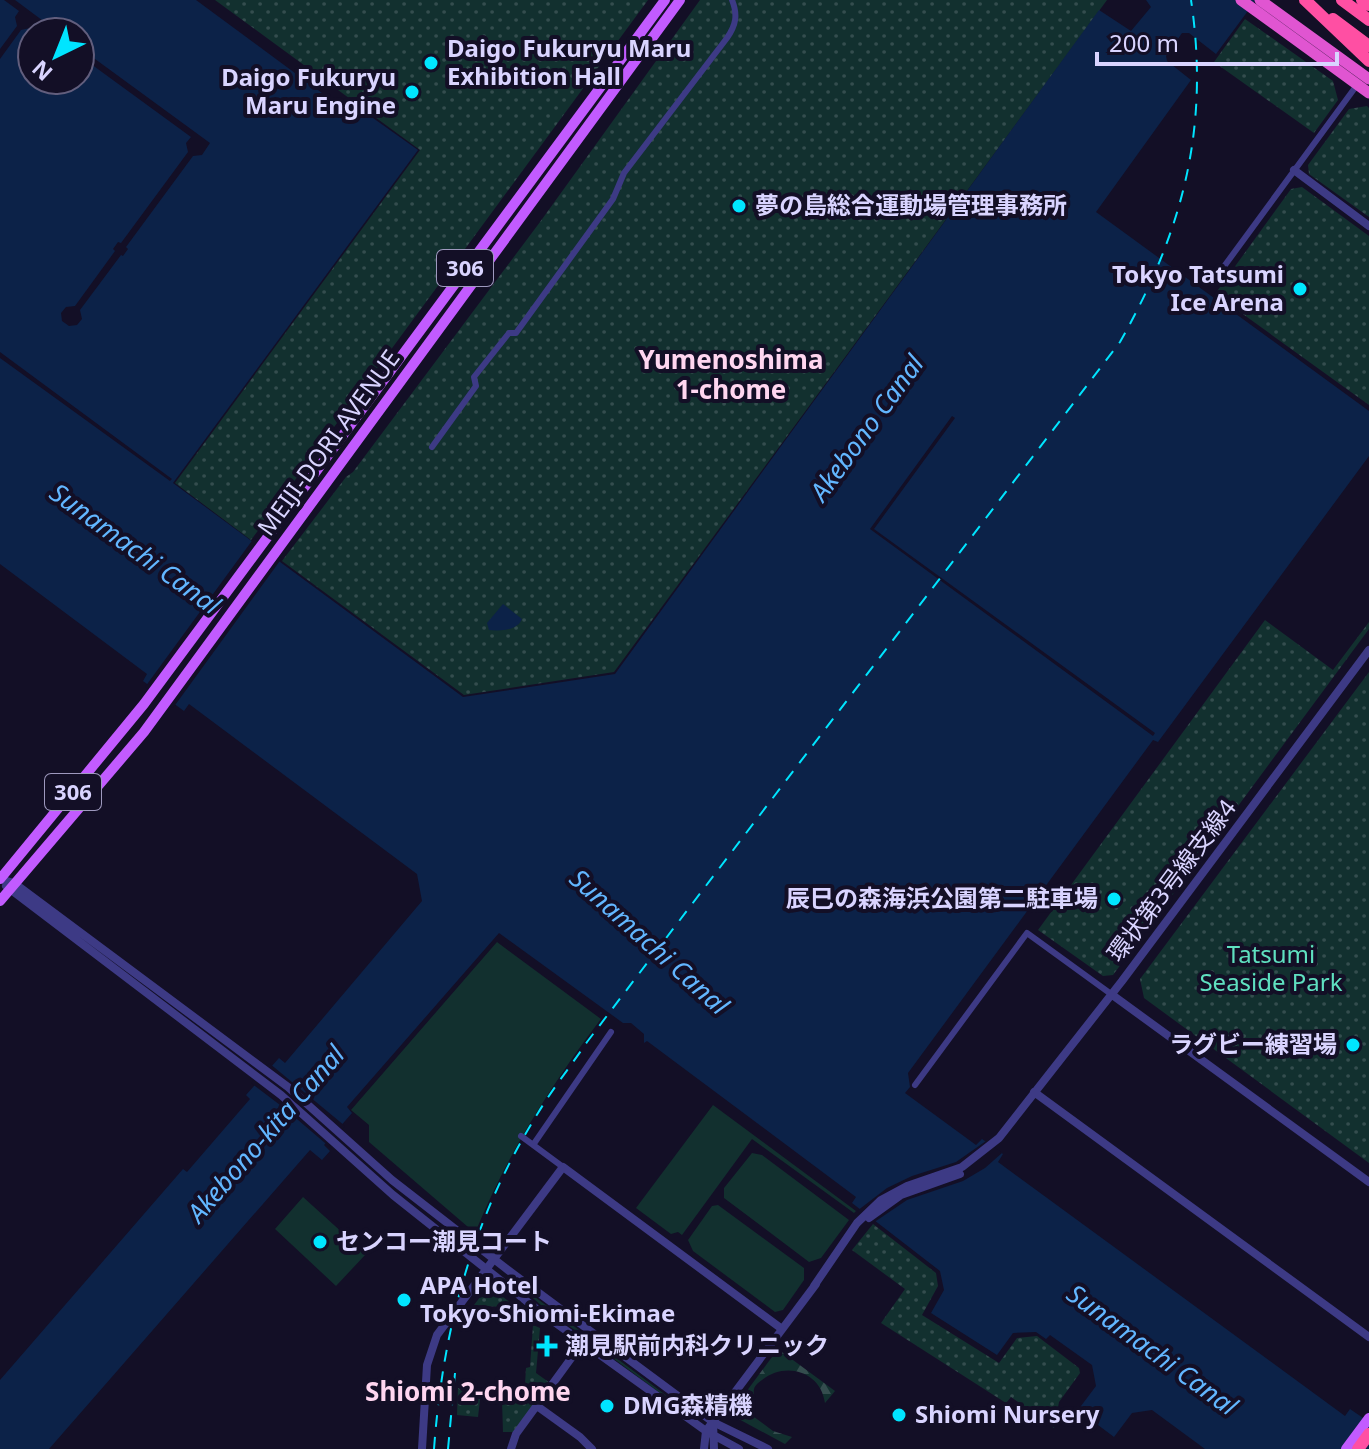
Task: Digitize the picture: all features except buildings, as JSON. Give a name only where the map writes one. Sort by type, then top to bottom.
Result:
[{"type":"highway","points":[[1241,0],[1369,93]]},
{"type":"highway","points":[[1260,0],[1369,79]]},
{"type":"highway","points":[[1305,0],[1369,46]]},
{"type":"highway","points":[[1305,0],[1369,61]]},
{"type":"highway","points":[[1342,0],[1369,20]]},
{"type":"highway","points":[[1362,0],[1369,5]]},
{"type":"highway","points":[[1358,1449],[1369,1434]]},
{"type":"main road","name":"MEIJI-DORI AVENUE","points":[[0,879],[144,704],[665,0]]},
{"type":"main road","name":"MEIJI-DORI AVENUE","points":[[0,901],[144,732],[680,0]]},
{"type":"main road","points":[[1346,1449],[1368,1418]]},
{"type":"street","points":[[432,447],[476,386],[474,377],[509,333],[516,333],[613,199],[624,173],[727,38],[736,21],[732,0]]},
{"type":"street","points":[[1217,276],[1357,85]]},
{"type":"street","points":[[1294,170],[1369,226]]},
{"type":"street","name":"環状第3号線支線4","points":[[1369,650],[1111,994],[1369,1182]]},
{"type":"street","points":[[0,879],[288,1087],[393,1195],[485,1269],[706,1431],[739,1449]]},
{"type":"street","points":[[12,887],[493,1259],[713,1422],[768,1449]]},
{"type":"street","points":[[704,1449],[706,1431],[866,1217],[889,1194],[953,1172],[995,1146],[1111,994],[1027,933],[915,1085]]},
{"type":"street","points":[[533,1145],[611,1032]]},
{"type":"street","points":[[1036,1094],[1369,1337]]},
{"type":"street","points":[[521,1136],[782,1329]]},
{"type":"street","points":[[422,1449],[427,1365],[437,1335],[563,1167]]},
{"type":"street","points":[[511,1449],[516,1434],[583,1342]]},
{"type":"street","points":[[537,1406],[592,1449]]},
{"type":"street","points":[[713,1422],[716,1437],[714,1449]]},
{"type":"green space","points":[[215,0],[648,0],[251,540],[175,483],[420,150]]},
{"type":"green space","points":[[700,0],[1107,0],[614,672],[464,695],[282,561],[353,472],[540,222]]},
{"type":"green space","points":[[1245,19],[1333,81],[1338,100],[1314,133],[1214,62]]},
{"type":"green space","points":[[1367,106],[1369,217],[1309,174],[1308,165],[1349,109]]},
{"type":"green space","name":"Tokyo Tatsumi Ice Arena","points":[[1302,187],[1369,236],[1369,405],[1215,294],[1291,189]]},
{"type":"green space","name":"Tatsumi Seaside Park","points":[[1265,620],[1333,670],[1369,622],[1369,629],[1113,975],[1103,976],[1038,930]]},
{"type":"green space","name":"Tatsumi Seaside Park","points":[[1369,672],[1369,1163],[1144,998],[1140,979]]},
{"type":"green space","points":[[497,942],[601,1019],[531,1122],[501,1176],[475,1233],[369,1142],[369,1125],[351,1110]]},
{"type":"green space","points":[[713,1105],[856,1211],[854,1213],[752,1139],[682,1235],[678,1232],[671,1234],[636,1208]]},
{"type":"green space","points":[[752,1153],[762,1155],[849,1220],[821,1258],[809,1262],[724,1198],[724,1188]]},
{"type":"green space","name":"センコー潮見コート","points":[[303,1197],[366,1254],[336,1286],[275,1229]]},
{"type":"green space","points":[[718,1205],[804,1268],[804,1280],[783,1310],[775,1312],[693,1251],[688,1240],[712,1206]]},
{"type":"green space","points":[[873,1224],[936,1273],[938,1286],[922,1315],[999,1363],[1017,1338],[1037,1336],[1079,1368],[1080,1373],[1059,1402],[1054,1428],[1011,1397],[1006,1403],[881,1323],[905,1289],[852,1250]]},
{"type":"green space","points":[[511,1279],[687,1411],[542,1306]]},
{"type":"green space","points":[[495,1291],[534,1320],[514,1317],[514,1308],[474,1305],[484,1292]]},
{"type":"green space","points":[[533,1325],[540,1328],[536,1373],[550,1383],[515,1432],[503,1432],[502,1400],[524,1401]]},
{"type":"green space","points":[[778,1349],[835,1391],[825,1403],[817,1383],[809,1377],[801,1372],[781,1371],[757,1384],[754,1401],[746,1408],[732,1411]]},
{"type":"green space","points":[[458,1388],[481,1391],[478,1417],[457,1415]]},
{"type":"green space","points":[[750,1414],[773,1431],[792,1437],[785,1444],[735,1417]]},
{"type":"water","points":[[0,0],[196,0],[326,96],[320,104],[337,117],[349,101],[418,150],[173,483],[463,697],[615,674],[1099,10],[1131,31],[1151,7],[1146,0],[1256,0],[1216,54],[1189,33],[1182,33],[1166,56],[1167,61],[1191,80],[1096,212],[1369,411],[1369,456],[1158,742],[1153,740],[908,1073],[910,1087],[905,1093],[976,1145],[982,1139],[1003,1154],[998,1162],[1345,1416],[1350,1409],[1369,1422],[1369,1449],[1205,1449],[1152,1410],[1132,1413],[1114,1437],[1078,1410],[1096,1386],[1092,1365],[1050,1335],[1046,1339],[1036,1332],[1013,1333],[997,1355],[931,1313],[944,1290],[940,1271],[852,1203],[856,1197],[647,1041],[644,1043],[644,1034],[631,1023],[623,1023],[499,933],[347,1107],[352,1113],[324,1145],[330,1151],[322,1160],[310,1150],[49,1449],[0,1449],[0,1380],[183,1169],[187,1172],[250,1099],[246,1095],[279,1058],[285,1063],[422,901],[417,874],[189,704],[184,711],[143,681],[147,674],[0,564]]},
{"type":"water","points":[[503,604],[522,619],[520,623],[512,628],[489,630],[487,623]]},
{"type":"pier","points":[[4,0],[15,0],[36,16],[16,16],[16,22],[15,17],[19,11]]},
{"type":"pier","points":[[16,27],[16,37],[0,59],[0,49]]},
{"type":"pier","points":[[96,60],[210,143],[202,155],[193,156],[126,247],[128,249],[123,256],[80,310],[82,319],[77,325],[69,326],[62,321],[61,313],[66,307],[75,306],[115,251],[113,249],[118,242],[121,243],[188,152],[186,143],[191,137],[96,68]]},
{"type":"pier","points":[[0,352],[172,479],[170,481],[0,358]]},
{"type":"pier","points":[[952,416],[955,418],[874,529],[1155,733],[1153,736],[870,529]]},
{"type":"pier","points":[[254,538],[282,558],[173,708],[145,687]]},
{"type":"pier","points":[[269,1063],[345,1126],[329,1144],[332,1149],[251,1083]]},
{"type":"pier","points":[[986,1141],[1002,1153],[963,1181],[907,1200],[873,1223],[857,1211],[887,1188],[912,1176],[956,1162]]},
{"type":"railway","points":[[434,1449],[445,1360],[465,1274],[496,1192],[538,1113],[587,1042],[1120,342],[1142,301],[1175,218],[1193,135],[1197,91],[1191,0]]},
{"type":"railway","points":[[448,1449],[455,1373]]},
{"type":"place","name":"Daigo Fukuryu Maru Exhibition Hall","points":[[431,63]]},
{"type":"place","name":"Daigo Fukuryu Maru Engine","points":[[412,92]]},
{"type":"place","name":"夢の島総合運動場管理事務所","points":[[739,206]]},
{"type":"place","name":"Tokyo Tatsumi Ice Arena","points":[[1300,289]]},
{"type":"place","name":"辰巳の森海浜公園第二駐車場","points":[[1114,899]]},
{"type":"place","name":"ラグビー練習場","points":[[1353,1045]]},
{"type":"place","name":"センコー潮見コート","points":[[320,1242]]},
{"type":"place","name":"APA Hotel Tokyo-Shiomi-Ekimae","points":[[404,1300]]},
{"type":"place","name":"潮見駅前内科クリニック","points":[[547,1346]]},
{"type":"place","name":"DMG森精機","points":[[607,1406]]},
{"type":"place","name":"Shiomi Nursery","points":[[899,1415]]},
{"type":"district","name":"Yumenoshima 1-chome","points":[[731,375]]},
{"type":"district","name":"Shiomi 2-chome","points":[[468,1392]]},
{"type":"water label","name":"Akebono Canal","points":[[867,428]]},
{"type":"water label","name":"Sunamachi Canal","points":[[135,549]]},
{"type":"water label","name":"Sunamachi Canal","points":[[649,942]]},
{"type":"water label","name":"Akebono-kita Canal","points":[[266,1134]]},
{"type":"water label","name":"Sunamachi Canal","points":[[1152,1350]]}]
